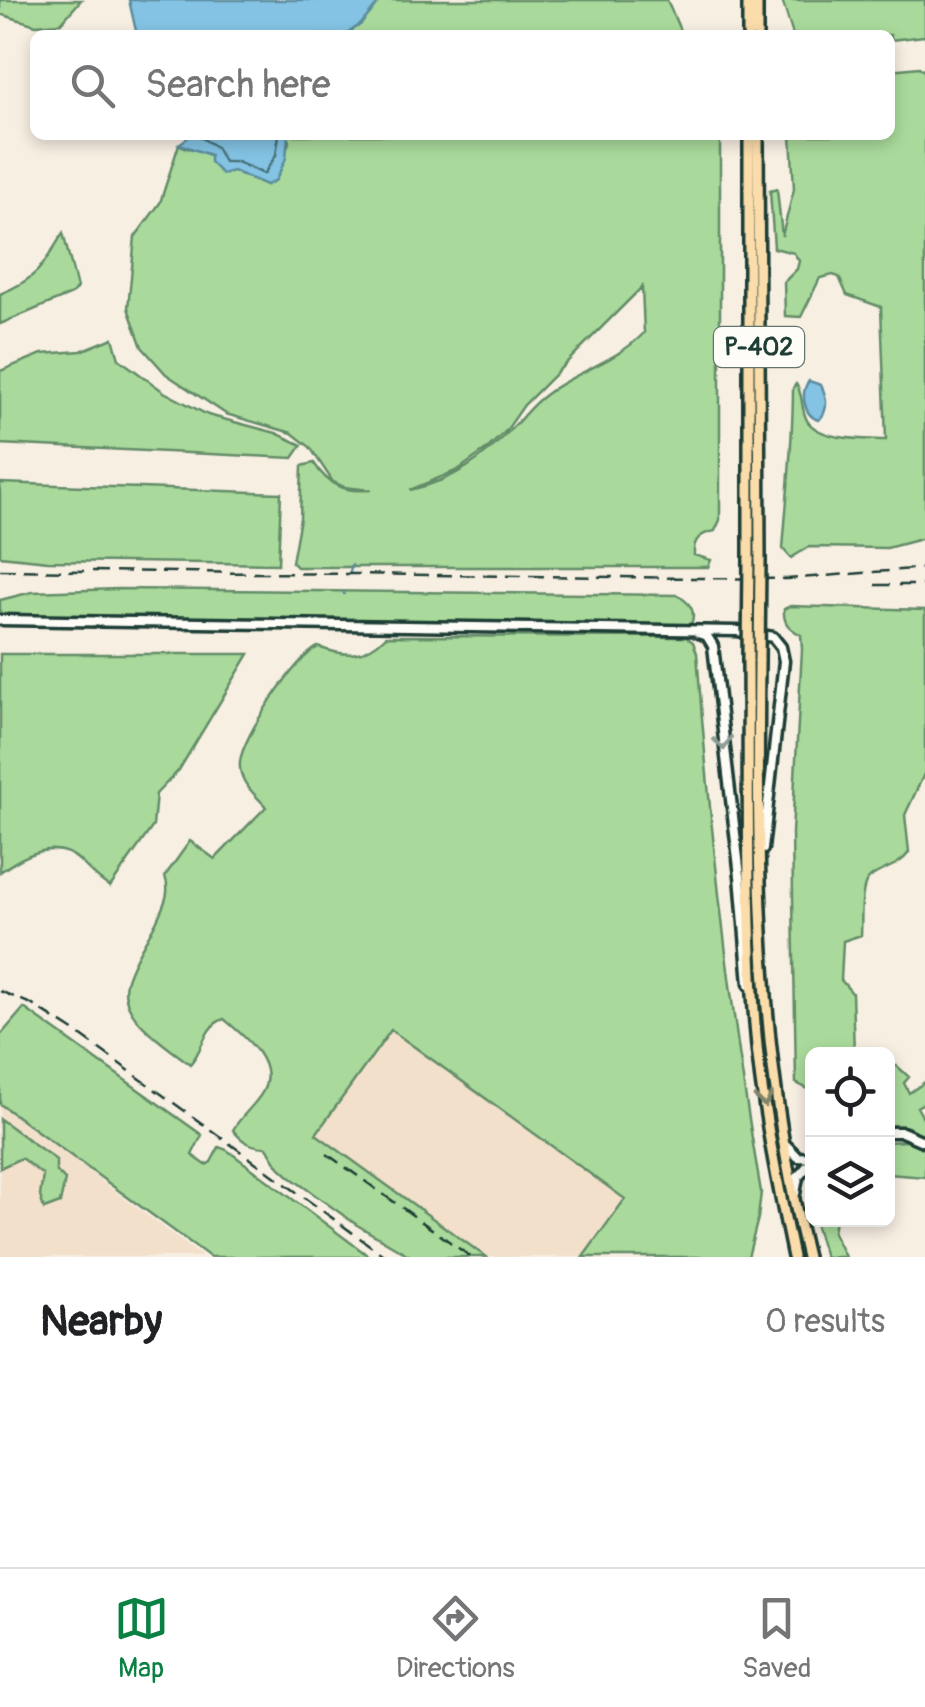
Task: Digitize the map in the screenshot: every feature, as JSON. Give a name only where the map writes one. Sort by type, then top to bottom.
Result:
[{"type":"main road","points":[[748,0],[748,30]]},
{"type":"main road","points":[[757,0],[758,30]]},
{"type":"main road","name":"Р-402","points":[[748,140],[755,560]]},
{"type":"main road","name":"Р-402","points":[[758,140],[754,660],[748,860],[755,1022],[774,1164],[793,1257]]},
{"type":"main road","name":"Р-402","points":[[754,660],[758,860],[767,1022],[794,1204]]},
{"type":"main road","points":[[794,1204],[807,1257]]},
{"type":"street","points":[[0,620],[738,631],[773,638],[784,654],[763,848],[767,1022]]},
{"type":"street","points":[[674,630],[704,634],[713,646],[755,1022]]},
{"type":"street","points":[[713,646],[720,635],[738,631]]},
{"type":"street","points":[[895,1132],[925,1142]]},
{"type":"street","points":[[782,1140],[798,1157],[805,1158]]},
{"type":"street","points":[[794,1204],[798,1177],[805,1168]]},
{"type":"shaded area","points":[[391,1029],[625,1199],[583,1257],[486,1257],[316,1134]]},
{"type":"shaded area","points":[[0,1105],[203,1257],[0,1257]]},
{"type":"green space","points":[[0,0],[81,0],[61,23],[36,25],[0,14]]},
{"type":"green space","points":[[381,0],[667,0],[680,30],[352,30]]},
{"type":"green space","points":[[782,0],[925,0],[925,36],[895,39],[895,30],[791,30]]},
{"type":"green space","points":[[919,67],[925,72],[925,538],[887,548],[809,547],[791,558],[783,549],[793,388],[796,384],[808,422],[823,433],[886,440],[881,307],[847,295],[839,277],[833,275],[820,278],[801,317],[785,316],[784,282],[797,269],[799,261],[794,253],[774,248],[770,191],[777,189],[782,236],[794,189],[791,140],[895,140],[895,69]]},
{"type":"green space","points":[[289,140],[720,140],[720,520],[715,531],[698,538],[694,549],[694,555],[711,560],[708,567],[297,567],[292,562],[300,518],[302,466],[314,463],[326,478],[338,486],[372,490],[333,482],[310,447],[292,433],[226,414],[166,374],[142,347],[128,308],[135,237],[160,203],[179,144],[200,149],[233,171],[266,185],[276,179]],"holes":[[[642,287],[644,333],[540,399],[490,449],[467,467],[410,490],[458,470],[486,450],[506,431],[524,405]]]},
{"type":"green space","points":[[63,233],[77,288],[72,294],[0,324],[0,294],[38,270]]},
{"type":"green space","points":[[113,338],[119,359],[164,392],[208,415],[276,433],[302,445],[293,458],[0,444],[0,371],[42,354],[81,351]]},
{"type":"green space","points":[[0,483],[281,493],[278,564],[48,561],[0,556]]},
{"type":"green space","points":[[118,589],[677,595],[688,604],[693,616],[690,626],[562,627],[0,616],[0,600],[32,592]]},
{"type":"green space","points":[[790,606],[925,610],[925,772],[905,815],[909,852],[868,880],[862,897],[861,935],[843,941],[841,980],[852,993],[854,1047],[805,1047],[805,1088],[796,1083],[792,833],[802,649],[801,635],[786,622],[784,609]]},
{"type":"green space","points":[[386,636],[686,637],[693,642],[731,991],[761,1192],[748,1257],[583,1257],[625,1199],[391,1030],[316,1134],[486,1257],[412,1257],[357,1225],[290,1177],[267,1147],[248,1143],[233,1130],[260,1096],[266,1080],[263,1060],[241,1033],[224,1019],[217,1022],[190,1064],[146,1030],[129,1007],[126,983],[164,904],[165,876],[190,841],[215,859],[266,807],[244,782],[240,762],[250,735],[272,699],[297,666],[318,647],[354,654]]},
{"type":"green space","points":[[0,654],[249,654],[179,770],[156,794],[153,826],[110,887],[71,854],[60,851],[29,855],[0,872]]},
{"type":"green space","points":[[24,1008],[202,1135],[192,1155],[206,1165],[219,1147],[227,1150],[370,1257],[210,1257],[0,1104],[0,1036]]},
{"type":"green space","points":[[895,1066],[909,1077],[904,1083],[909,1093],[925,1082],[925,1102],[917,1107],[925,1121],[925,1177],[895,1175],[895,1142],[916,1136],[908,1127],[895,1126]]},
{"type":"green space","points":[[0,1119],[56,1160],[56,1171],[65,1180],[60,1203],[44,1209],[40,1196],[43,1175],[21,1158],[0,1168]]},
{"type":"green space","points":[[816,1227],[834,1227],[845,1257],[825,1257]]},
{"type":"water","points":[[129,0],[381,0],[352,30],[136,30]]},
{"type":"water","points":[[184,140],[288,140],[286,158],[276,180],[267,185],[233,171],[222,174],[210,162],[210,155],[179,144]]},
{"type":"water","points":[[809,381],[821,385],[825,394],[826,408],[819,420],[809,414],[805,403]]},
{"type":"waterway","points":[[350,572],[352,565]]},
{"type":"railway","points":[[0,570],[787,579],[925,568]]},
{"type":"railway","points":[[875,585],[925,585]]},
{"type":"railway","points":[[0,991],[31,1004],[80,1035],[386,1257]]},
{"type":"railway","points":[[327,1154],[471,1257]]}]
